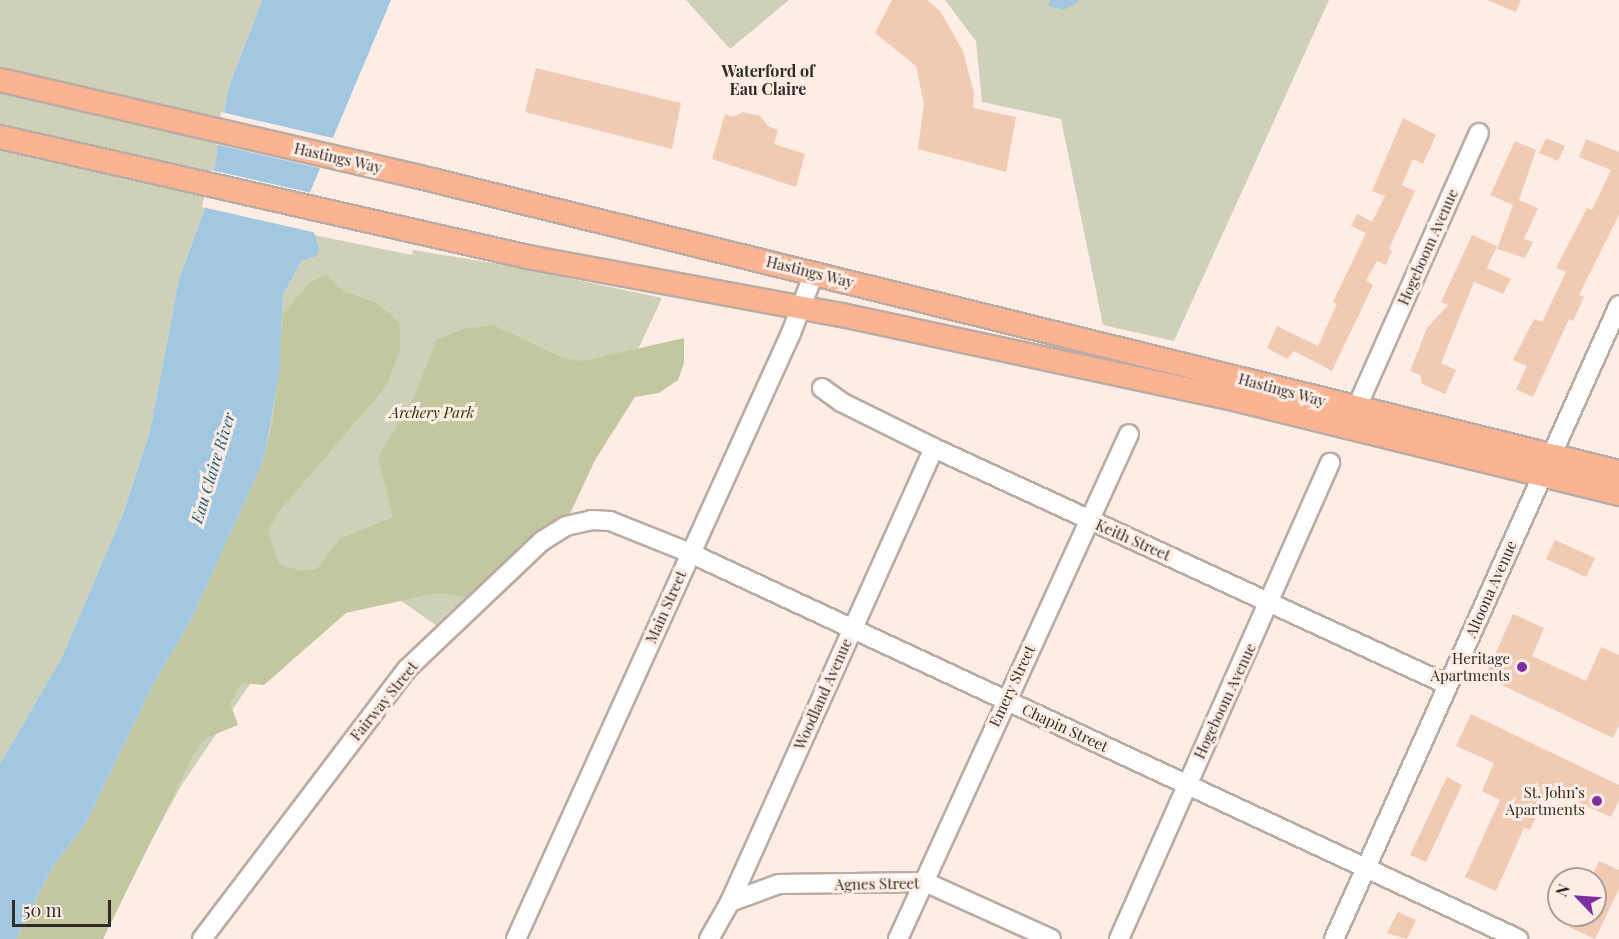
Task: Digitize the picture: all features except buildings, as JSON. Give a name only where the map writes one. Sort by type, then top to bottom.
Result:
[{"type":"main road","name":"Hastings Way","points":[[0,80],[420,177],[814,273],[1352,418],[1542,476],[1619,494]]},
{"type":"main road","name":"Hastings Way","points":[[0,137],[417,232],[1225,397],[1352,418],[1551,456],[1619,472]]},
{"type":"street","name":"Hogeboom Avenue","points":[[1352,418],[1479,134]]},
{"type":"street","name":"Main Street","points":[[516,939],[802,309],[814,273]]},
{"type":"street","name":"Altoona Avenue","points":[[1334,939],[1619,305]]},
{"type":"street","name":"Keith Street","points":[[822,388],[841,402],[934,448],[1089,521],[1271,601],[1448,685]]},
{"type":"street","name":"Emery Street","points":[[898,939],[1005,700],[1129,434]]},
{"type":"street","name":"Woodland Avenue","points":[[709,939],[730,902],[934,448]]},
{"type":"street","name":"Hogeboom Avenue","points":[[1119,939],[1186,784],[1271,601],[1330,463]]},
{"type":"street","name":"Fairway Street","points":[[202,939],[407,669],[542,541],[566,526],[591,520],[610,521]]},
{"type":"street","name":"Chapin Street","points":[[610,521],[690,554],[852,628],[1518,939]]},
{"type":"street","name":"Agnes Street","points":[[730,902],[779,884],[925,882],[1051,939]]},
{"type":"green space","points":[[0,0],[262,0],[228,89],[209,197],[179,279],[150,431],[124,511],[62,657],[0,764]]},
{"type":"green space","points":[[686,0],[789,0],[730,49]]},
{"type":"green space","points":[[945,0],[1329,0],[1174,341],[1103,325],[1061,119],[982,102],[976,41]]},
{"type":"green space","name":"Archery Park","points":[[314,235],[412,255],[413,250],[511,266],[662,298],[559,518],[528,538],[437,626],[357,570],[323,576],[181,786],[114,909],[103,939],[16,939],[86,823],[152,687],[193,616],[264,459],[279,375],[283,295],[302,260],[319,247]]},
{"type":"green space","name":"Archery Park","points":[[326,274],[343,291],[377,303],[400,323],[400,349],[387,385],[277,514],[268,532],[279,564],[301,571],[317,569],[340,539],[393,517],[378,457],[414,397],[437,339],[467,328],[493,325],[563,358],[583,361],[684,338],[684,363],[678,380],[659,393],[635,397],[595,460],[569,516],[538,530],[467,597],[436,593],[346,613],[264,685],[242,683],[230,703],[238,725],[208,737],[197,748],[103,939],[16,939],[52,868],[86,823],[152,687],[193,616],[264,459],[273,419],[283,313],[310,283]]},
{"type":"water","name":"Eau Claire River","points":[[262,0],[391,0],[308,197],[306,211],[319,247],[317,256],[302,260],[283,295],[279,375],[264,459],[193,616],[152,687],[86,823],[52,868],[16,939],[0,939],[0,764],[62,657],[124,511],[150,431],[179,279],[209,197],[228,89]]},
{"type":"water","points":[[1050,0],[1078,0],[1078,2],[1064,10],[1048,6]]},
{"type":"pier","points":[[221,112],[337,139],[323,169],[215,144]]},
{"type":"pier","points":[[211,170],[312,193],[309,211],[317,233],[202,207]]},
{"type":"place","name":"Heritage Apartments","points":[[1522,667]]},
{"type":"place","name":"St. John’s Apartments","points":[[1597,801]]},
{"type":"district","name":"Waterford of Eau Claire","points":[[768,80]]}]
